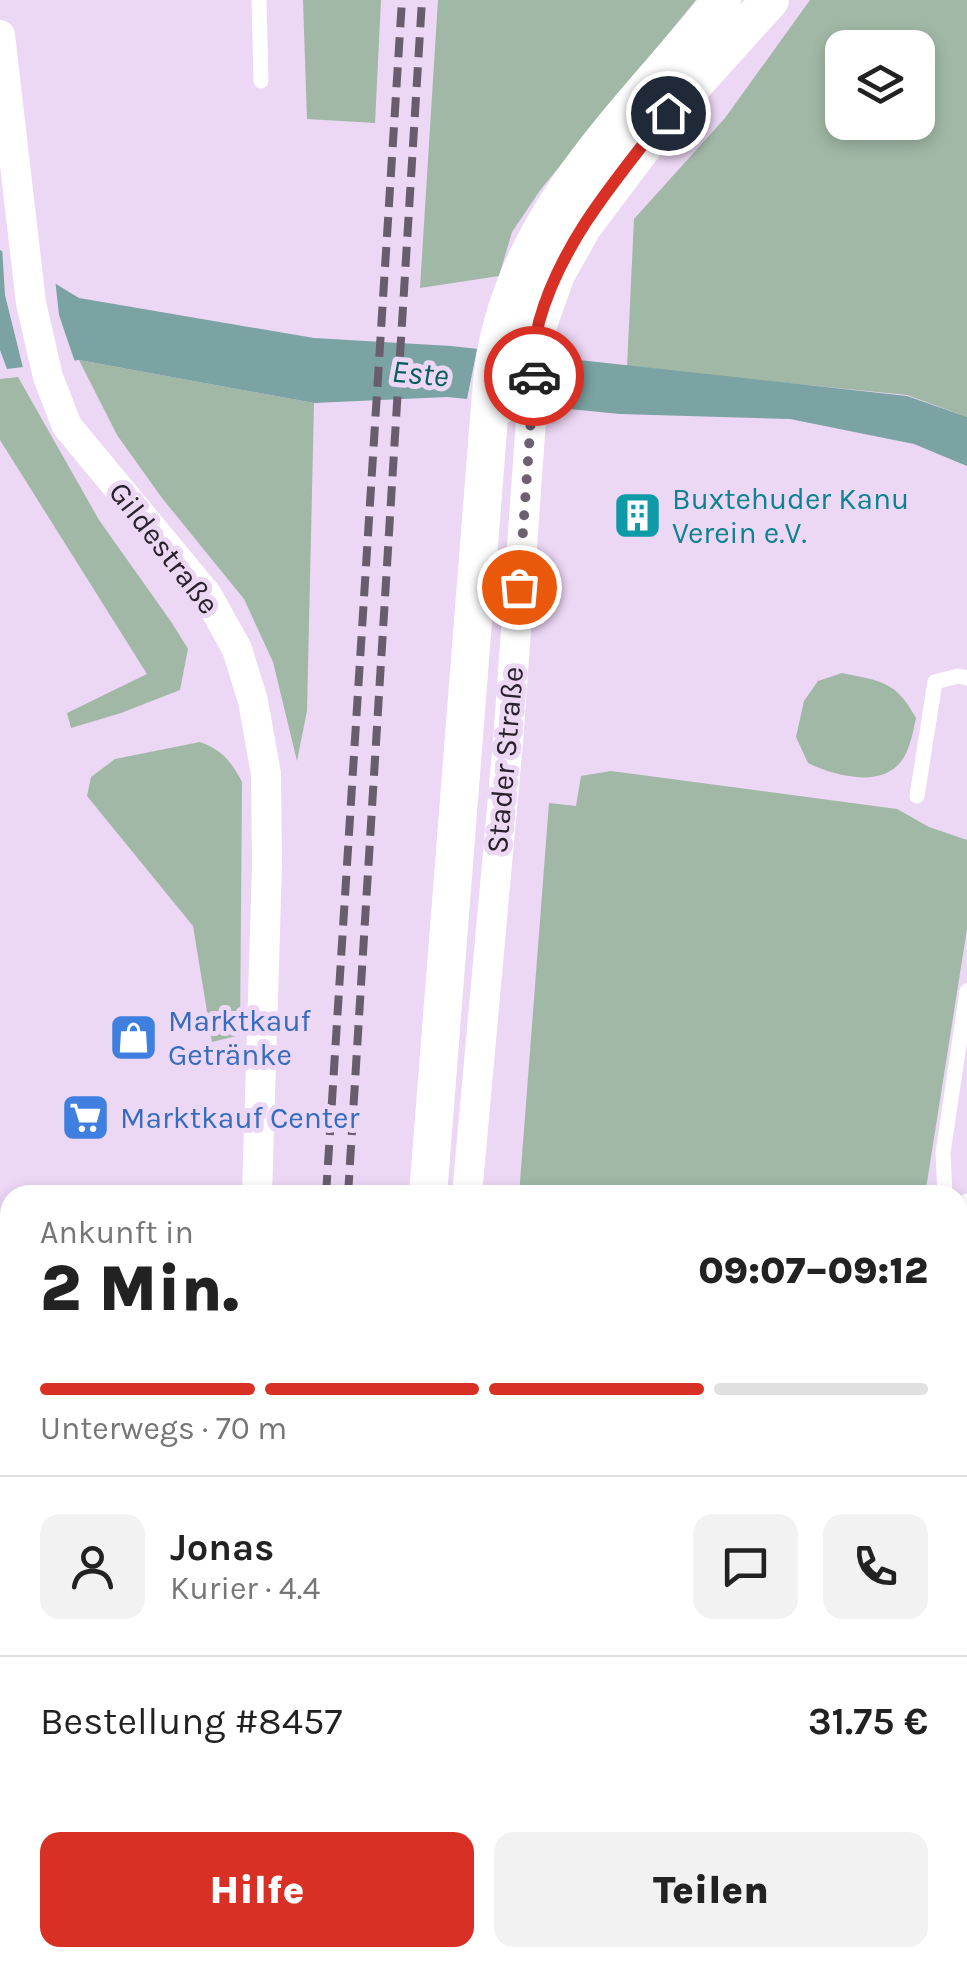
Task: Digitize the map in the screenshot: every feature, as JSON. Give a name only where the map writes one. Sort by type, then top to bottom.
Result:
[{"type":"street","points":[[488,430],[538,325],[539,273],[531,247],[589,155],[722,0]]},
{"type":"street","points":[[429,1185],[493,370],[501,328],[539,273],[583,226],[668,113],[770,0]]},
{"type":"street","name":"Gildestraße","points":[[0,34],[31,303],[48,377],[67,426],[207,595],[236,649],[253,701],[266,792],[257,1185]]},
{"type":"street","name":"Stader Straße","points":[[467,1185],[508,742],[538,325]]},
{"type":"lane","points":[[259,0],[261,81]]},
{"type":"lane","points":[[917,796],[935,682],[958,676],[967,678]]},
{"type":"lane","points":[[945,1185],[943,1154],[967,990]]},
{"type":"shaded area","points":[[303,0],[381,0],[375,123],[307,119]]},
{"type":"shaded area","points":[[438,0],[696,0],[541,189],[512,232],[499,276],[420,288]]},
{"type":"shaded area","points":[[810,0],[967,0],[967,417],[907,395],[627,367],[634,219],[725,118]]},
{"type":"shaded area","points":[[79,360],[314,403],[307,711],[297,761],[273,662],[244,599],[117,435]]},
{"type":"shaded area","points":[[18,377],[99,520],[188,649],[180,690],[71,728],[67,713],[147,674],[0,440],[0,379]]},
{"type":"shaded area","points":[[842,673],[886,685],[901,696],[916,718],[904,757],[885,774],[845,776],[819,768],[808,763],[796,737],[804,701],[818,681]]},
{"type":"shaded area","points":[[200,742],[225,757],[242,782],[240,1035],[212,1042],[193,926],[87,796],[91,777],[115,759]]},
{"type":"shaded area","points":[[611,771],[897,809],[929,827],[967,840],[967,929],[927,1185],[520,1185],[549,803],[576,806],[581,776]]},
{"type":"water","name":"Este","points":[[0,250],[79,298],[314,338],[451,346],[907,396],[967,417],[967,466],[914,444],[790,419],[620,414],[447,397],[314,403],[79,360],[7,369],[0,350]]},
{"type":"pier","points":[[2,246],[55,278],[59,315],[76,365],[24,372],[5,295]]},
{"type":"pier","points":[[478,344],[577,356],[566,414],[466,404]]},
{"type":"railway","points":[[327,1185],[402,0]]},
{"type":"railway","points":[[349,1185],[422,0]]},
{"type":"way so far","points":[[519,587],[534,376]]},
{"type":"place","name":"Buxtehuder Kanu Verein e.V.","points":[[637,516]]},
{"type":"place","name":"Marktkauf Getränke","points":[[133,1038]]},
{"type":"place","name":"Marktkauf Center","points":[[85,1118]]},
{"type":"route","points":[[534,376],[538,325],[556,274],[583,226],[668,113]]}]
